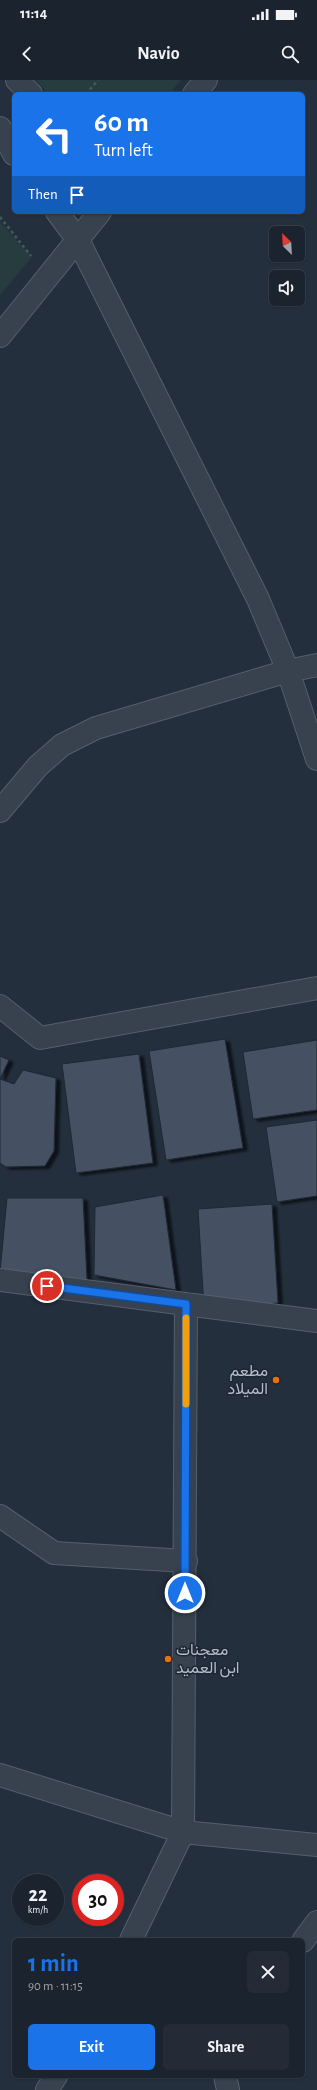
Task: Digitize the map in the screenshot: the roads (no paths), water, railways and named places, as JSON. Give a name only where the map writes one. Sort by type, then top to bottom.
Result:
[{"type":"street","points":[[17,80],[29,92]]},
{"type":"street","points":[[196,92],[206,80]]},
{"type":"street","points":[[0,128],[12,150]]},
{"type":"street","points":[[58,214],[78,240],[258,599],[288,671],[317,759]]},
{"type":"street","points":[[0,336],[98,214]]},
{"type":"street","points":[[0,811],[38,766],[62,745],[96,728],[288,671],[317,665]]},
{"type":"street","points":[[0,1006],[40,1038],[317,988]]},
{"type":"street","points":[[0,1280],[317,1321]]},
{"type":"street","points":[[132,1938],[183,1832],[186,1561],[186,1304]]},
{"type":"street","points":[[0,1516],[54,1553],[186,1561]]},
{"type":"street","points":[[0,1774],[183,1832],[317,1845]]},
{"type":"street","points":[[305,1938],[317,1922]]},
{"type":"street","points":[[47,2090],[55,2078]]},
{"type":"street","points":[[225,2078],[228,2090]]},
{"type":"place","name":"مطعم الميلاد","points":[[276,1380]]},
{"type":"place","name":"معجنات ابن العميد","points":[[168,1659]]}]
